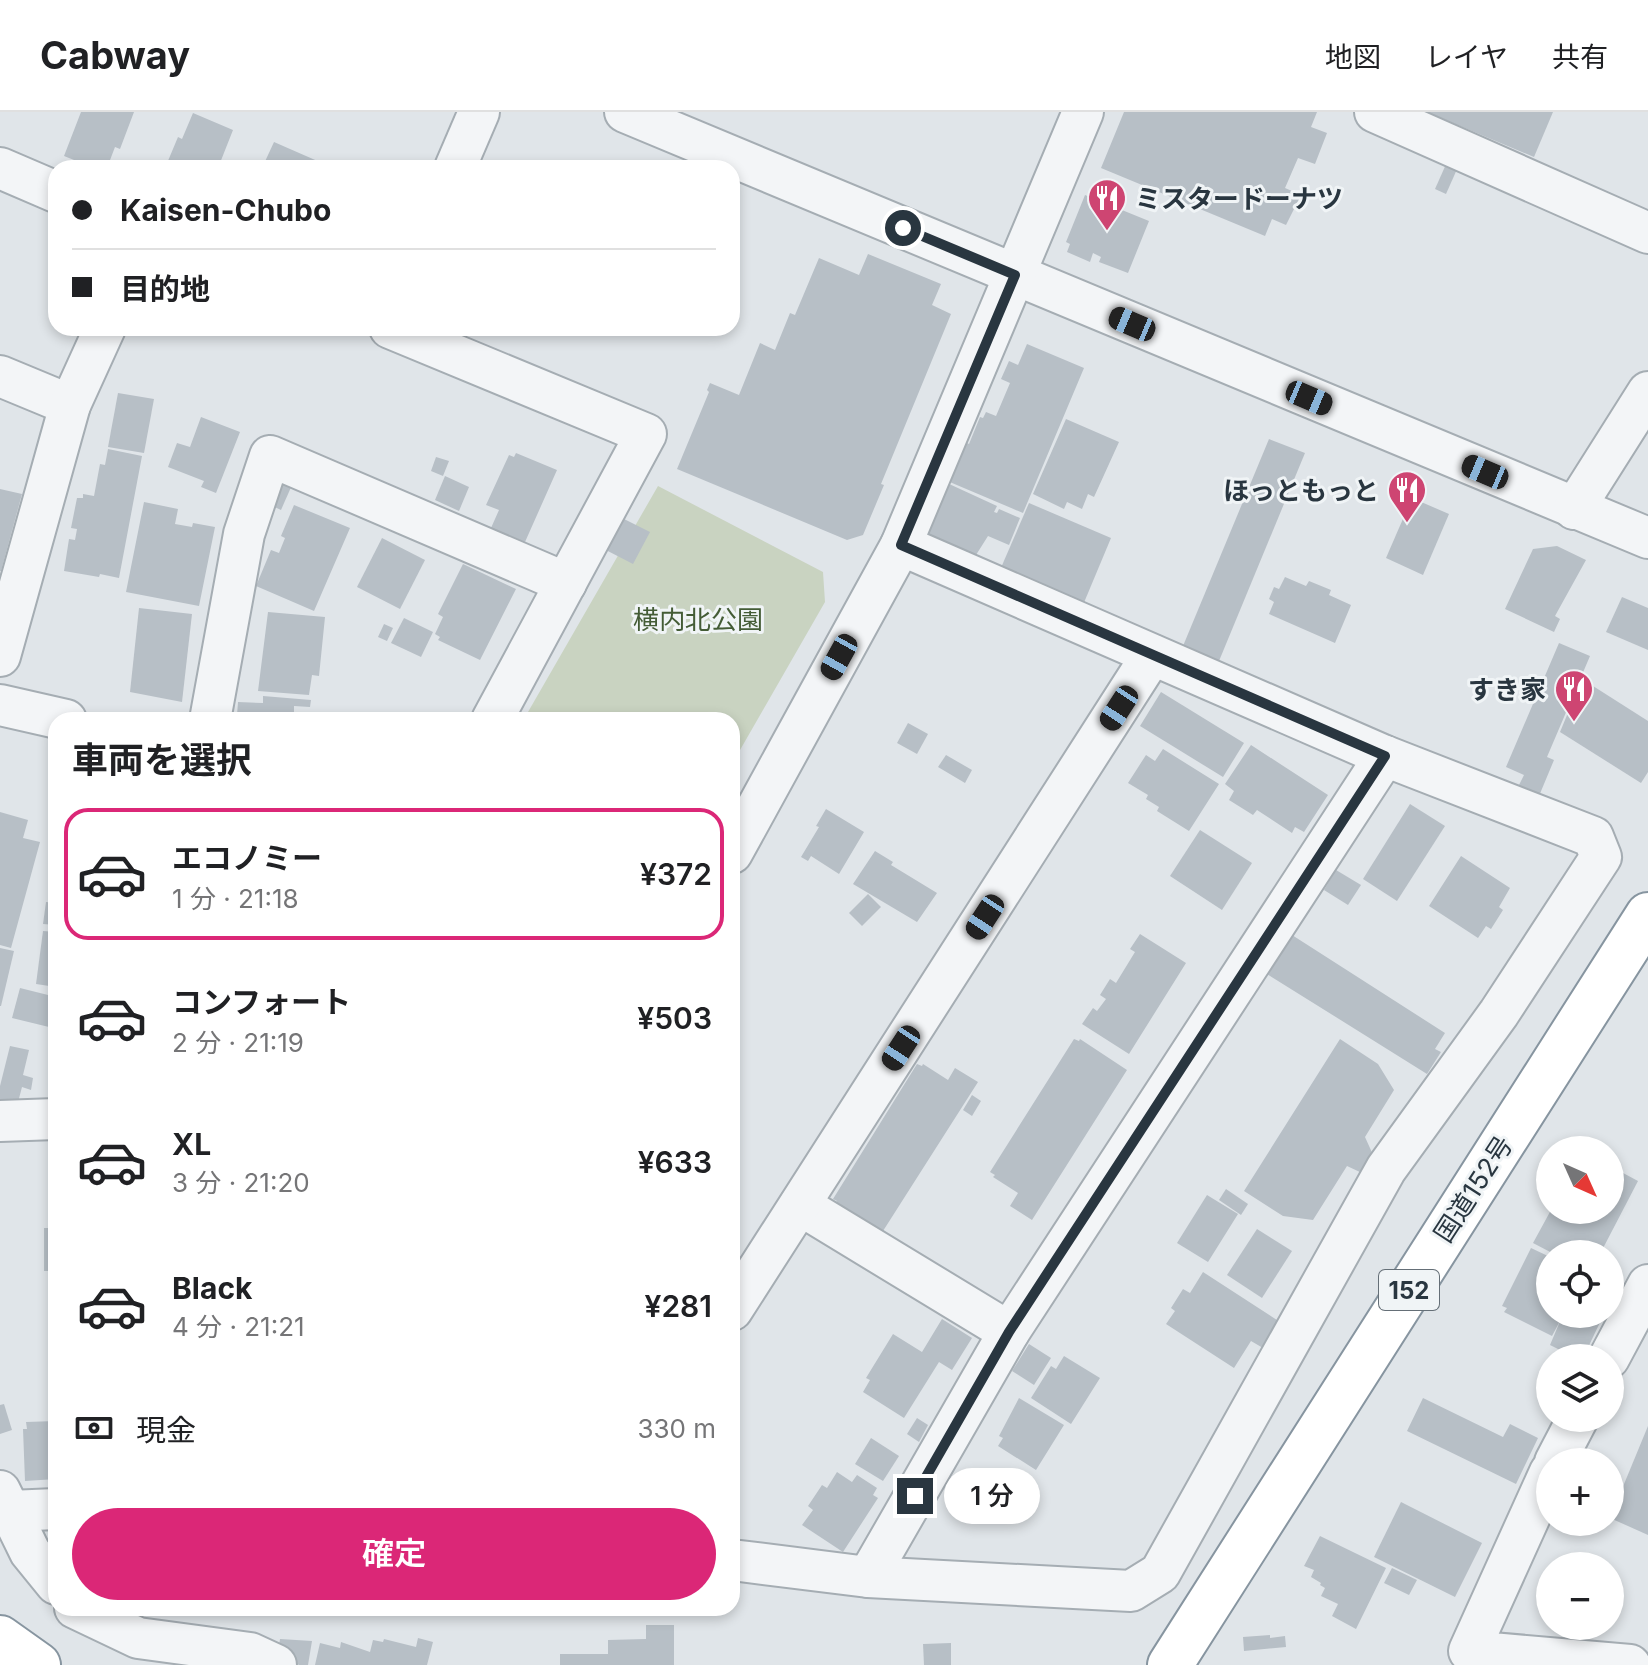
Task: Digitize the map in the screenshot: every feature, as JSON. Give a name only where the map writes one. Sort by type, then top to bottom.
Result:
[{"type":"highway","name":"国道152号","points":[[1170,1665],[1648,915]]},
{"type":"highway","points":[[0,1638],[38,1665]]},
{"type":"street","points":[[458,160],[479,112]]},
{"type":"street","points":[[625,112],[740,160]]},
{"type":"street","points":[[740,838],[901,545],[1083,112]]},
{"type":"street","points":[[1375,112],[1648,233]]},
{"type":"street","points":[[740,160],[1648,538]]},
{"type":"street","points":[[0,168],[48,189]]},
{"type":"street","points":[[0,656],[70,405],[101,336]]},
{"type":"street","points":[[409,336],[646,434],[496,712]]},
{"type":"street","points":[[0,376],[70,405]]},
{"type":"street","points":[[1574,509],[1648,392]]},
{"type":"street","points":[[211,712],[244,534],[270,456],[566,583]]},
{"type":"street","points":[[740,1561],[868,1577],[1131,1591],[1160,1573],[1386,1169],[1499,1013],[1601,857],[1593,837],[1385,756],[901,545]]},
{"type":"street","points":[[740,1298],[1152,655]]},
{"type":"street","points":[[0,705],[48,716]]},
{"type":"street","points":[[868,1577],[1009,1332],[1385,756]]},
{"type":"street","points":[[0,1121],[48,1119]]},
{"type":"street","points":[[800,1205],[1009,1332]]},
{"type":"street","points":[[1616,1344],[1648,1285]]},
{"type":"street","points":[[5,1501],[48,1508]]},
{"type":"street","points":[[5,1501],[30,1552],[48,1574]]},
{"type":"street","points":[[1536,1503],[1469,1651],[1630,1665]]},
{"type":"street","points":[[92,1616],[138,1638],[250,1653],[276,1665]]},
{"type":"green space","name":"横内北公園","points":[[658,486],[823,572],[825,602],[740,750],[740,712],[528,712]]},
{"type":"building","points":[[81,112],[134,112],[120,149],[115,147],[110,160],[74,160],[64,156]]},
{"type":"building","points":[[1124,112],[1317,112],[1311,127],[1327,133],[1315,164],[1298,158],[1285,188],[1301,195],[1286,225],[1272,219],[1265,236],[1101,168]]},
{"type":"building","points":[[1427,112],[1553,112],[1534,157]]},
{"type":"building","points":[[193,113],[233,130],[221,160],[168,160],[178,137],[182,139]]},
{"type":"building","points":[[274,142],[315,160],[266,160]]},
{"type":"building","points":[[1447,162],[1458,167],[1446,194],[1435,189]]},
{"type":"building","name":"ミスタードーナツ","points":[[1085,195],[1149,221],[1128,273],[1099,262],[1101,257],[1093,253],[1090,262],[1067,252],[1070,244],[1066,242]]},
{"type":"building","points":[[868,254],[941,284],[932,305],[951,314],[863,535],[847,540],[677,469],[710,383],[739,395],[760,343],[775,350],[790,313],[795,315],[819,258],[859,275]]},
{"type":"building","points":[[1027,344],[1084,368],[1023,513],[945,480],[961,440],[969,444],[980,417],[983,418],[986,412],[996,416],[1010,383],[1001,379],[1009,361],[1018,365]]},
{"type":"building","points":[[118,393],[154,399],[144,453],[108,447]]},
{"type":"building","points":[[201,417],[240,432],[216,493],[201,487],[204,481],[168,467],[177,443],[190,447]]},
{"type":"building","points":[[1066,419],[1119,442],[1094,497],[1088,494],[1082,509],[1067,502],[1064,509],[1033,494]]},
{"type":"building","points":[[1269,439],[1305,453],[1219,661],[1183,646]]},
{"type":"building","points":[[108,449],[142,456],[119,578],[64,571],[69,539],[75,540],[77,529],[71,528],[77,498],[83,498],[83,494],[94,496],[100,464],[105,465]]},
{"type":"building","points":[[516,453],[557,470],[525,542],[491,528],[499,510],[486,505],[509,455],[514,457]]},
{"type":"building","points":[[436,457],[449,461],[443,476],[431,471]]},
{"type":"building","points":[[445,476],[469,487],[459,511],[435,500]]},
{"type":"building","points":[[282,480],[292,485],[281,510],[266,503]]},
{"type":"building","points":[[947,483],[997,506],[994,512],[997,513],[999,509],[1020,518],[1009,545],[988,536],[976,555],[924,533]]},
{"type":"building","points":[[0,489],[22,494],[1,571],[0,571]]},
{"type":"building","points":[[1412,498],[1449,514],[1423,575],[1386,558]]},
{"type":"building","points":[[144,502],[178,509],[175,524],[215,527],[199,606],[126,592]]},
{"type":"building","points":[[1029,503],[1111,538],[1083,605],[1000,570]]},
{"type":"building","points":[[294,505],[350,528],[314,611],[256,586],[271,550],[279,553],[285,538],[281,536]]},
{"type":"building","points":[[618,516],[650,532],[633,564],[602,548]]},
{"type":"building","points":[[382,538],[425,560],[400,609],[357,587]]},
{"type":"building","points":[[1557,546],[1586,560],[1555,616],[1560,619],[1554,632],[1505,609],[1533,549]]},
{"type":"building","points":[[463,564],[516,589],[480,660],[438,640],[440,637],[435,634],[443,617],[438,614]]},
{"type":"building","points":[[1285,577],[1306,586],[1309,581],[1331,590],[1329,595],[1351,605],[1335,643],[1269,614],[1274,602],[1269,599],[1274,587],[1279,589]]},
{"type":"building","points":[[1622,597],[1648,608],[1648,650],[1606,632]]},
{"type":"building","points":[[139,608],[192,614],[182,702],[130,692]]},
{"type":"building","points":[[268,612],[325,617],[319,676],[312,675],[309,695],[258,691]]},
{"type":"building","points":[[404,618],[433,632],[421,657],[391,643]]},
{"type":"building","points":[[384,624],[393,628],[387,641],[378,637]]},
{"type":"building","points":[[1559,643],[1590,656],[1547,757],[1554,760],[1539,796],[1518,787],[1524,775],[1506,767]]},
{"type":"building","points":[[1582,679],[1648,721],[1648,772],[1641,783],[1560,732]]},
{"type":"building","points":[[1161,692],[1244,743],[1223,777],[1140,726]]},
{"type":"building","points":[[263,696],[311,700],[310,707],[294,706],[294,712],[237,712],[238,702],[263,703]]},
{"type":"building","points":[[908,723],[928,734],[917,754],[897,743]]},
{"type":"building","points":[[1251,745],[1328,795],[1304,832],[1295,827],[1292,833],[1257,810],[1253,815],[1229,800],[1234,791],[1225,784]]},
{"type":"building","points":[[1163,749],[1219,784],[1189,831],[1157,811],[1159,807],[1146,799],[1148,795],[1128,783],[1146,755],[1155,761]]},
{"type":"building","points":[[946,755],[972,770],[965,783],[938,767]]},
{"type":"building","points":[[1410,804],[1445,826],[1397,901],[1363,879]]},
{"type":"building","points":[[826,809],[864,832],[839,874],[811,856],[808,861],[801,857]]},
{"type":"building","points":[[0,812],[28,820],[23,838],[40,842],[11,948],[0,945]]},
{"type":"building","points":[[1200,830],[1252,863],[1222,910],[1170,876]]},
{"type":"building","points":[[875,851],[893,862],[891,865],[937,893],[917,922],[853,884]]},
{"type":"building","points":[[1461,856],[1510,888],[1499,907],[1503,910],[1491,929],[1486,926],[1478,938],[1429,906]]},
{"type":"building","points":[[1336,870],[1361,885],[1348,905],[1324,890]]},
{"type":"building","points":[[868,894],[881,907],[862,926],[849,913]]},
{"type":"building","points":[[46,902],[48,902],[48,924],[43,924]]},
{"type":"building","points":[[43,931],[48,931],[48,986],[36,984]]},
{"type":"building","points":[[1140,934],[1186,963],[1129,1054],[1082,1024],[1093,1008],[1097,1011],[1106,999],[1100,995],[1110,979],[1116,983],[1135,952],[1130,949]]},
{"type":"building","points":[[1292,935],[1445,1033],[1435,1049],[1441,1052],[1427,1074],[1267,974]]},
{"type":"building","points":[[0,948],[14,951],[1,1006],[0,1006]]},
{"type":"building","points":[[20,988],[48,995],[48,1027],[12,1018]]},
{"type":"building","points":[[1074,1039],[1080,1039],[1127,1070],[1032,1220],[1010,1206],[1018,1193],[990,1172]]},
{"type":"building","points":[[1340,1039],[1378,1064],[1394,1090],[1365,1137],[1374,1157],[1362,1173],[1347,1166],[1313,1220],[1283,1216],[1244,1191]]},
{"type":"building","points":[[10,1046],[29,1050],[23,1075],[33,1078],[31,1090],[22,1087],[17,1106],[0,1102],[0,1086]]},
{"type":"building","points":[[917,1064],[923,1064],[948,1080],[955,1068],[978,1082],[883,1231],[833,1199]]},
{"type":"building","points":[[972,1095],[981,1101],[972,1116],[963,1110]]},
{"type":"building","points":[[1624,1174],[1638,1181],[1624,1208]]},
{"type":"building","points":[[1226,1189],[1248,1204],[1241,1215],[1219,1200]]},
{"type":"building","points":[[1207,1195],[1238,1214],[1208,1262],[1177,1243]]},
{"type":"building","points":[[1543,1224],[1616,1224],[1607,1240],[1536,1240],[1536,1245],[1533,1243]]},
{"type":"building","points":[[44,1228],[48,1228],[48,1271],[44,1271]]},
{"type":"building","points":[[1257,1229],[1292,1251],[1262,1298],[1227,1275]]},
{"type":"building","points":[[1531,1248],[1536,1250],[1536,1328],[1504,1312],[1507,1308],[1502,1306]]},
{"type":"building","points":[[1203,1272],[1280,1322],[1263,1348],[1251,1341],[1234,1368],[1166,1324],[1175,1311],[1171,1308],[1183,1289],[1190,1293]]},
{"type":"building","points":[[942,1319],[972,1338],[952,1370],[939,1362],[904,1418],[863,1392],[870,1380],[866,1378],[893,1334],[922,1352]]},
{"type":"building","points":[[1536,1328],[1556,1328],[1552,1336]]},
{"type":"building","points":[[1557,1328],[1597,1328],[1590,1344],[1550,1344]]},
{"type":"building","points":[[1029,1344],[1051,1358],[1034,1385],[1012,1371]]},
{"type":"building","points":[[1064,1356],[1100,1378],[1071,1424],[1031,1398],[1051,1366],[1056,1369]]},
{"type":"building","points":[[1019,1398],[1064,1425],[1036,1470],[998,1446],[1003,1438],[999,1436]]},
{"type":"building","points":[[1423,1398],[1503,1437],[1510,1424],[1538,1438],[1516,1484],[1407,1431]]},
{"type":"building","points":[[4,1404],[12,1430],[0,1434],[0,1405]]},
{"type":"building","points":[[917,1418],[928,1425],[919,1442],[907,1434]]},
{"type":"building","points":[[48,1421],[48,1480],[25,1481],[23,1429],[27,1429],[26,1422]]},
{"type":"building","points":[[1648,1426],[1648,1535],[1624,1524],[1624,1484]]},
{"type":"building","points":[[871,1438],[899,1456],[883,1481],[855,1464]]},
{"type":"building","points":[[837,1472],[852,1482],[857,1475],[877,1488],[873,1495],[878,1498],[843,1552],[802,1525],[813,1510],[808,1506],[822,1485],[827,1488]]},
{"type":"building","points":[[1401,1502],[1482,1543],[1455,1597],[1374,1557]]},
{"type":"building","points":[[1320,1536],[1386,1568],[1356,1629],[1332,1616],[1338,1604],[1321,1596],[1325,1588],[1311,1577],[1314,1570],[1304,1566]]},
{"type":"building","points":[[1392,1568],[1417,1580],[1409,1595],[1384,1583]]},
{"type":"building","points":[[646,1625],[674,1625],[674,1665],[560,1665],[560,1654],[608,1654],[608,1640],[646,1639]]},
{"type":"building","points":[[1270,1635],[1270,1638],[1285,1636],[1286,1647],[1244,1651],[1243,1637]]},
{"type":"building","points":[[418,1638],[433,1642],[427,1665],[315,1665],[320,1643],[340,1648],[341,1642],[370,1652],[373,1640],[383,1642],[384,1639],[416,1647]]},
{"type":"building","points":[[280,1639],[312,1641],[308,1665],[299,1665],[278,1652]]},
{"type":"building","points":[[951,1643],[951,1665],[924,1665],[923,1644]]},
{"type":"place","name":"ミスタードーナツ","points":[[1107,232]]},
{"type":"place","name":"ほっともっと","points":[[1407,524]]},
{"type":"place","name":"すき家","points":[[1574,723]]},
{"type":"route","points":[[903,228],[1015,275],[901,545],[1385,756],[1009,1332],[915,1496]]}]
